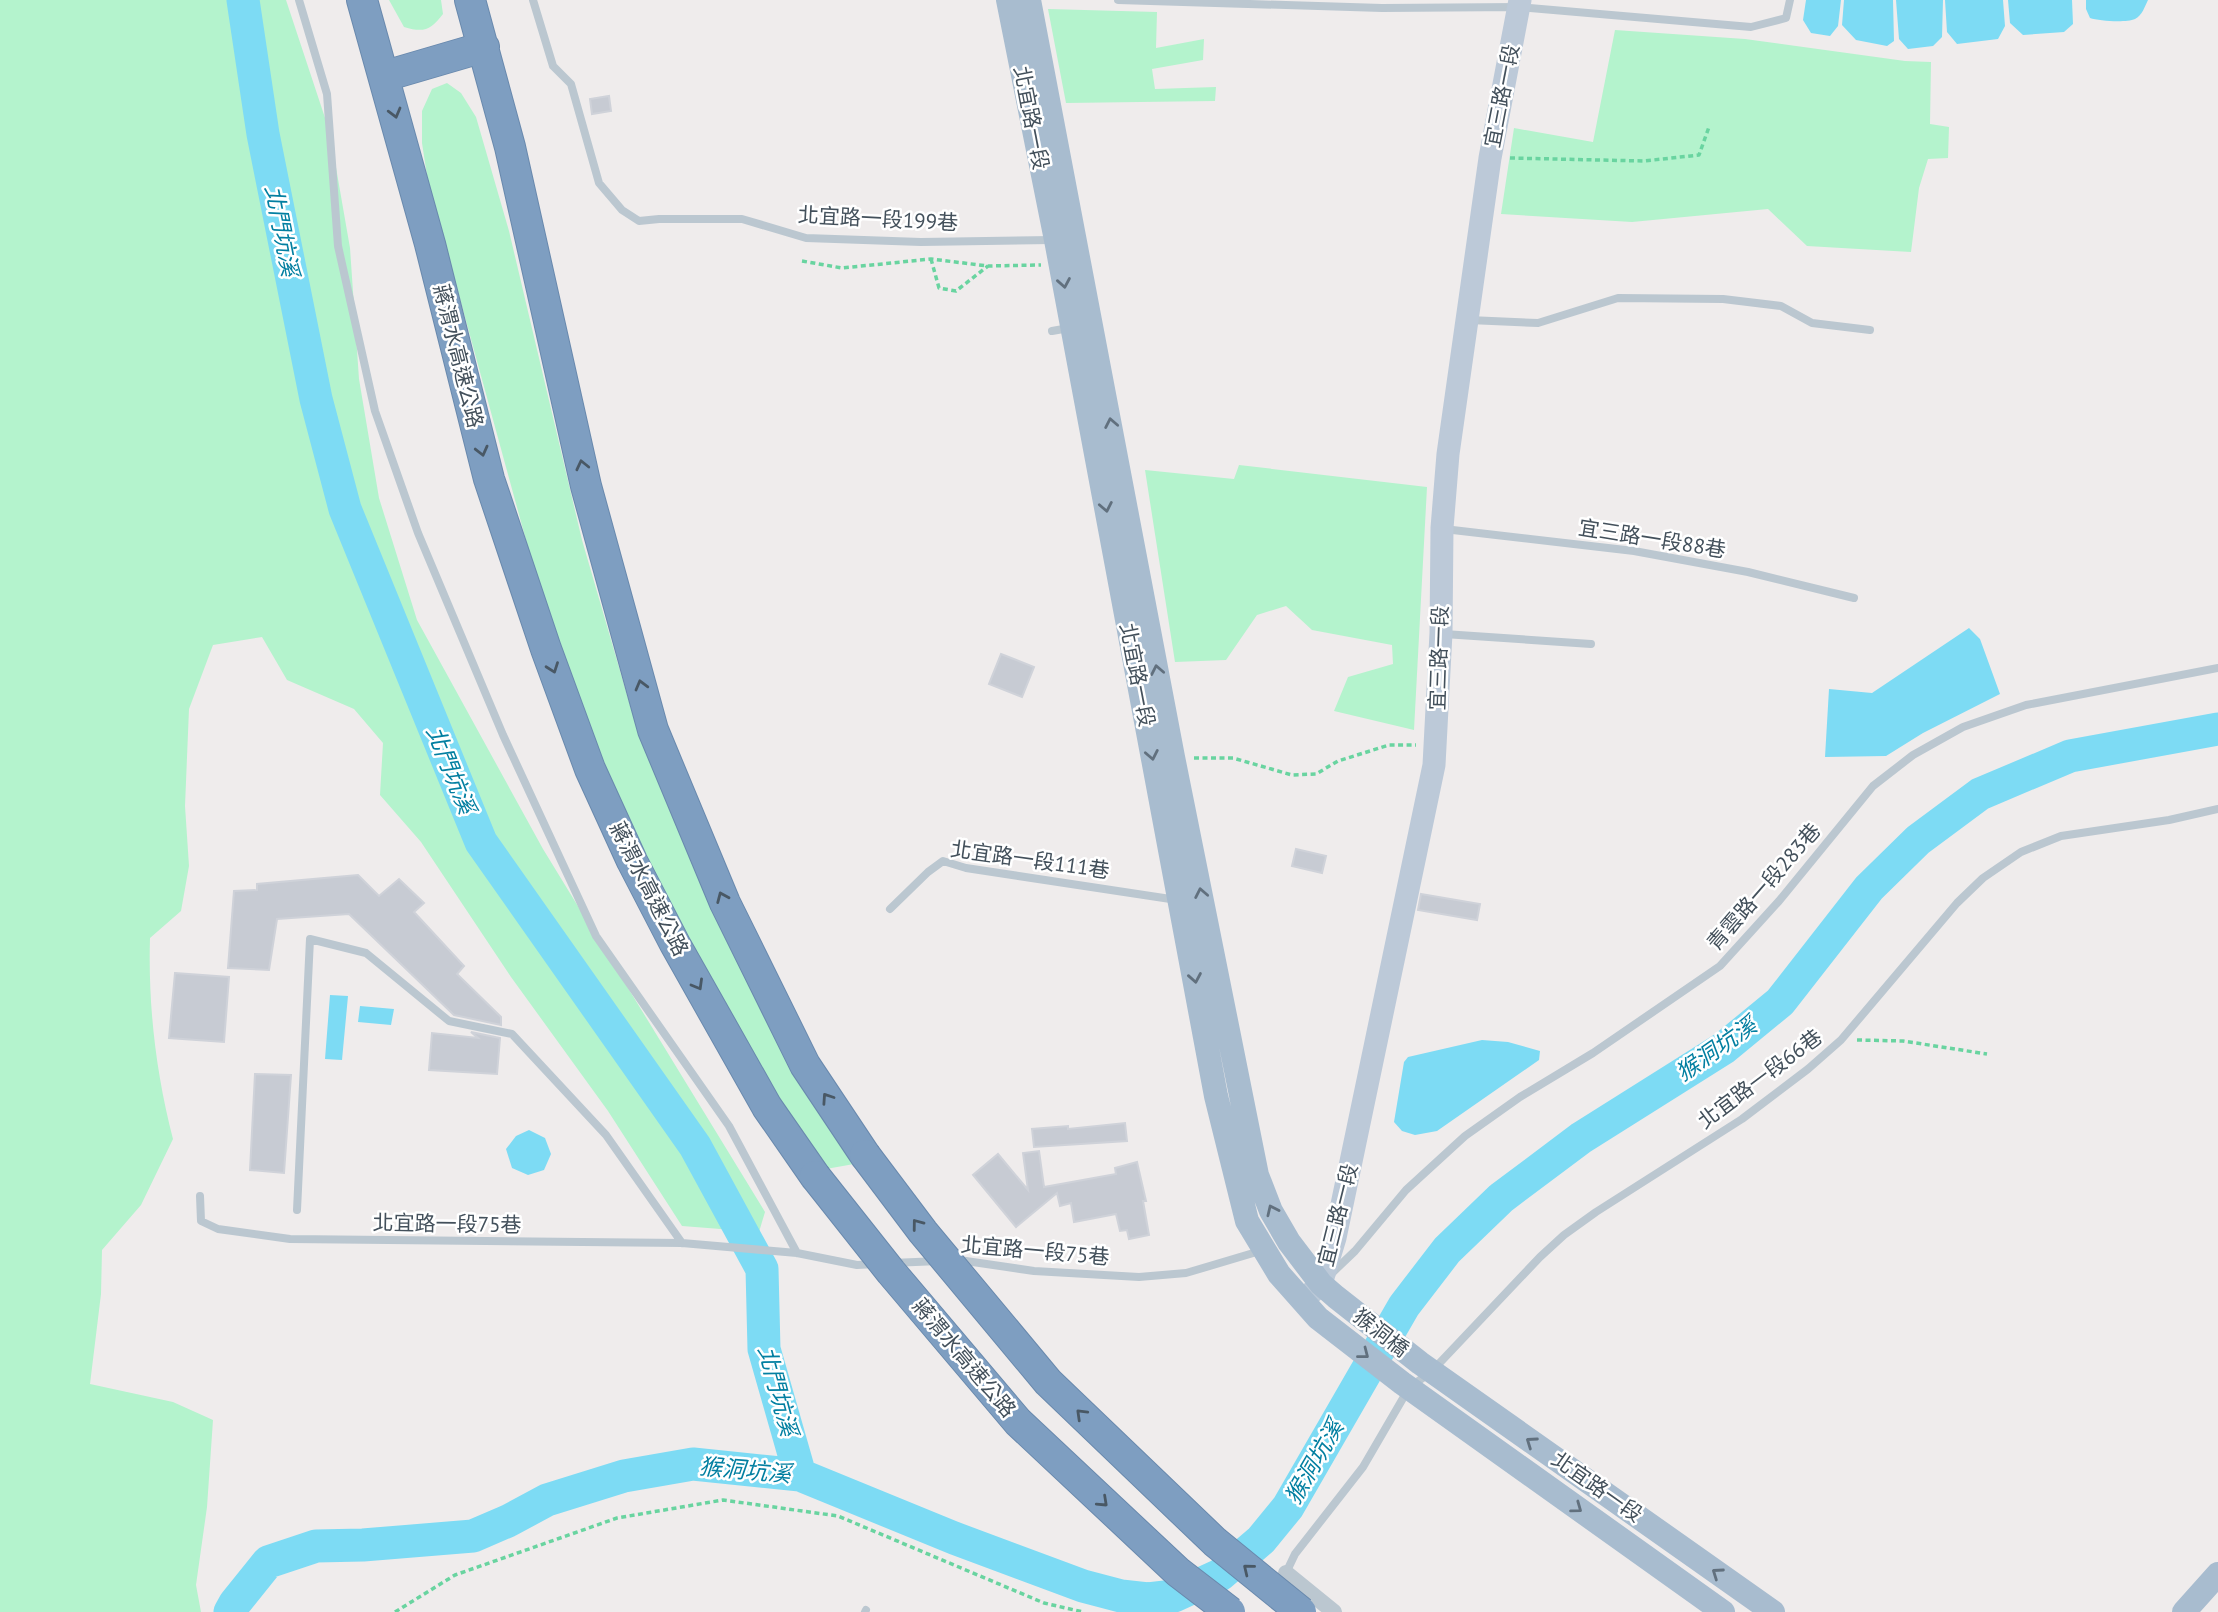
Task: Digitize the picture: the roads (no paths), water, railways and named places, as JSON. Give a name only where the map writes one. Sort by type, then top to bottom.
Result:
[{"type":"highway","name":"蔣渭水高速公路","points":[[362,0],[430,244],[489,478],[546,649],[590,769],[632,861],[675,944],[767,1107],[815,1175],[891,1272],[1018,1422],[1178,1572],[1230,1612]]},
{"type":"highway","points":[[470,0],[510,147],[586,486],[653,730],[725,903],[805,1065],[865,1155],[923,1232],[1048,1382],[1214,1542],[1289,1605]]},
{"type":"highway","points":[[385,76],[484,47]]},
{"type":"main road","name":"北宜路一段","points":[[1008,0],[1066,240],[1257,1175],[1271,1212],[1289,1242],[1321,1284],[1343,1302]]},
{"type":"main road","name":"北宜路一段","points":[[1029,0],[1066,240],[1060,265],[1062,329],[1181,901],[1219,1109],[1244,1212],[1263,1250],[1302,1302],[1325,1324]]},
{"type":"main road","name":"猴洞橋","points":[[1343,1302],[1426,1367]]},
{"type":"main road","name":"猴洞橋","points":[[1325,1324],[1406,1386]]},
{"type":"main road","name":"北宜路一段","points":[[1426,1367],[1773,1612]]},
{"type":"main road","name":"北宜路一段","points":[[1406,1386],[1723,1612]]},
{"type":"main road","points":[[2184,1612],[2218,1574]]},
{"type":"street","name":"宜三路一段","points":[[1302,1302],[1321,1284],[1335,1238],[1434,765],[1441,633],[1441,528],[1448,454],[1490,158],[1520,4]]},
{"type":"street","points":[[1286,1573],[1334,1612]]},
{"type":"lane","points":[[299,0],[327,94],[338,246],[360,348],[375,411],[418,533],[503,735],[596,936],[729,1126],[797,1253]]},
{"type":"lane","name":"北宜路一段199巷","points":[[533,0],[552,66],[571,84],[599,183],[622,210],[639,221],[742,219],[806,238],[921,242],[1066,240]]},
{"type":"lane","points":[[1118,0],[1382,8],[1520,4],[1751,26],[1786,18],[1790,0]]},
{"type":"lane","points":[[1467,320],[1538,323],[1618,298],[1723,299],[1781,306],[1812,323],[1870,330]]},
{"type":"lane","name":"宜三路一段88巷","points":[[1441,528],[1634,551],[1748,572],[1854,598]]},
{"type":"lane","points":[[1441,633],[1591,644]]},
{"type":"lane","name":"青雲路一段283巷","points":[[1321,1284],[1355,1251],[1406,1190],[1465,1136],[1720,966],[1779,901],[1873,786],[1913,755],[1963,727],[2026,705],[2218,668]]},
{"type":"lane","name":"北宜路一段66巷","points":[[1406,1386],[1564,1235],[1742,1119],[1808,1069],[1840,1040],[1957,903],[1983,878],[2021,852],[2061,836],[2169,820],[2218,809]]},
{"type":"lane","name":"北宜路一段111巷","points":[[890,909],[943,861],[966,868],[1181,901]]},
{"type":"lane","points":[[297,1210],[310,939],[366,953],[449,1021],[512,1034],[606,1135],[682,1243]]},
{"type":"lane","name":"北宜路一段75巷","points":[[200,1196],[201,1221],[218,1230],[290,1239],[682,1243],[775,1250],[857,1265],[961,1260],[1034,1271],[1139,1277],[1186,1273],[1289,1242]]},
{"type":"lane","points":[[1289,1605],[1286,1573],[1295,1554],[1363,1467],[1406,1386]]},
{"type":"water","points":[[1806,0],[1841,0],[1838,26],[1830,36],[1811,33],[1803,20]]},
{"type":"water","points":[[1844,0],[1893,0],[1894,41],[1887,46],[1856,40],[1842,25]]},
{"type":"water","points":[[1896,0],[1943,0],[1942,37],[1933,46],[1908,49],[1899,39]]},
{"type":"water","points":[[1945,0],[2003,0],[2005,26],[1998,39],[1957,44],[1947,32]]},
{"type":"water","points":[[2008,0],[2072,0],[2073,24],[2064,32],[2023,35],[2010,23]]},
{"type":"water","points":[[2086,0],[2148,0],[2137,18],[2106,21],[2090,18]]},
{"type":"water","points":[[1969,628],[1980,639],[2000,694],[1923,733],[1886,756],[1825,757],[1829,689],[1872,693]]},
{"type":"water","points":[[330,995],[348,996],[342,1060],[325,1059]]},
{"type":"water","points":[[360,1006],[394,1009],[391,1025],[358,1022]]},
{"type":"water","points":[[1482,1040],[1508,1042],[1540,1051],[1539,1060],[1437,1131],[1415,1135],[1402,1131],[1394,1122],[1404,1062],[1408,1057]]},
{"type":"water","points":[[529,1130],[545,1138],[551,1154],[544,1170],[528,1175],[512,1168],[506,1149],[516,1136]]},
{"type":"waterway","name":"北門坑溪","points":[[243,0],[263,134],[316,399],[345,509],[481,842],[695,1146],[762,1269],[764,1349],[800,1475]]},
{"type":"waterway","name":"猴洞坑溪","points":[[230,1612],[268,1562],[316,1546],[473,1536],[547,1500],[624,1476],[693,1464],[800,1475],[954,1538],[1083,1586],[1121,1596],[1148,1599],[1174,1596],[1220,1575],[1261,1540],[1288,1507],[1404,1306],[1447,1250],[1501,1198],[1581,1138],[1724,1048],[1780,1002],[1869,888],[1918,840],[1980,794],[2070,756],[2218,729]]}]
